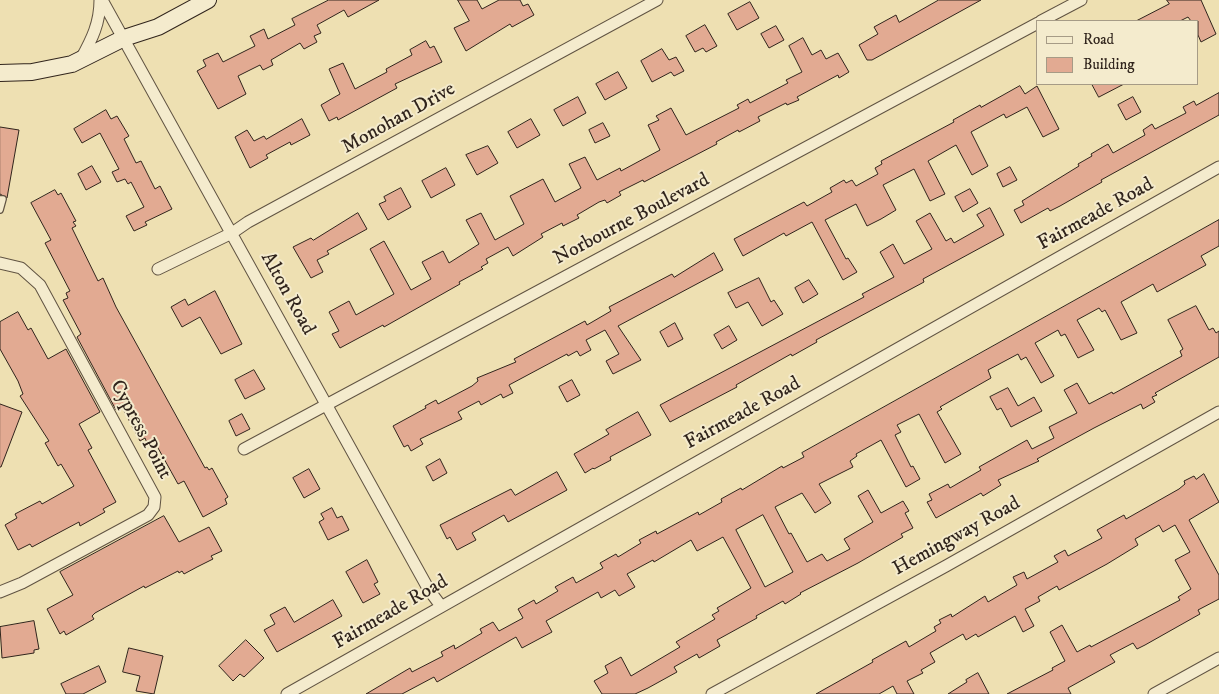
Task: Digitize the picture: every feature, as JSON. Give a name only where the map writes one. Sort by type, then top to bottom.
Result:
[{"type":"street","name":"Alton Road","points":[[101,0],[124,38],[429,590],[440,606]]},
{"type":"street","points":[[81,60],[100,18],[101,0]]},
{"type":"street","points":[[0,73],[57,69],[81,60],[124,38],[158,27],[208,0]]},
{"type":"street","name":"Monohan Drive","points":[[158,269],[232,233],[248,222],[657,0]]},
{"type":"street","points":[[1043,20],[1080,0]]},
{"type":"street","name":"Norbourne Boulevard","points":[[244,450],[1036,24]]},
{"type":"street","name":"Fairmeade Road","points":[[287,694],[1219,168]]},
{"type":"street","name":"Cypress Point","points":[[0,592],[22,583],[148,515],[154,507],[155,497],[40,285],[21,268],[1,266]]},
{"type":"street","name":"Hemingway Road","points":[[712,694],[946,566],[1219,412]]},
{"type":"street","points":[[1154,694],[1219,658]]},
{"type":"lane","points":[[0,198],[3,199],[0,210]]},
{"type":"building","points":[[329,0],[379,0],[348,17],[344,10],[317,25],[321,33],[314,36],[317,42],[304,49],[300,43],[271,60],[273,65],[263,70],[260,65],[238,76],[246,94],[218,109],[197,71],[206,66],[203,60],[218,53],[223,62],[255,46],[250,36],[264,29],[268,39],[295,25],[292,19]]},
{"type":"building","points":[[458,0],[477,0],[482,9],[499,0],[520,0],[523,6],[528,4],[534,15],[512,27],[510,24],[466,51],[454,28],[469,21]]},
{"type":"building","points":[[939,0],[981,0],[872,60],[867,60],[859,45],[878,34],[874,27],[896,15],[899,22]]},
{"type":"building","points":[[1167,0],[1201,0],[1216,34],[1201,42],[1199,37],[1199,20],[1190,20],[1188,17],[1182,20],[1138,20],[1169,4]]},
{"type":"building","points":[[750,2],[759,18],[737,30],[728,14]]},
{"type":"building","points":[[705,25],[717,46],[706,52],[703,48],[695,52],[686,36]]},
{"type":"building","points":[[776,26],[784,40],[769,48],[761,34]]},
{"type":"building","points":[[803,38],[812,55],[821,50],[826,59],[838,53],[849,72],[839,78],[838,75],[797,97],[799,100],[787,105],[786,103],[758,117],[760,121],[739,132],[738,130],[716,142],[717,144],[644,182],[643,180],[619,192],[621,195],[607,203],[605,200],[599,202],[577,215],[579,218],[563,226],[562,223],[541,234],[543,237],[513,256],[508,247],[486,259],[488,263],[481,267],[483,269],[459,282],[460,284],[384,327],[383,325],[340,348],[332,334],[339,331],[329,312],[349,301],[356,315],[394,294],[370,249],[384,241],[411,290],[431,279],[422,262],[443,251],[449,263],[479,244],[466,220],[481,213],[495,240],[524,224],[510,196],[543,179],[555,202],[581,188],[569,164],[585,157],[597,180],[620,168],[621,171],[660,150],[648,125],[659,120],[656,116],[671,108],[686,135],[739,108],[737,105],[748,99],[750,103],[788,83],[786,80],[802,72],[789,46]]},
{"type":"building","points":[[426,41],[430,48],[434,46],[442,62],[395,84],[397,88],[338,120],[337,117],[329,121],[321,105],[340,94],[329,69],[343,63],[355,89],[387,72],[386,69],[412,55],[410,50]]},
{"type":"building","points":[[662,49],[669,60],[676,57],[684,71],[674,76],[671,72],[652,82],[641,61]]},
{"type":"building","points":[[618,72],[627,88],[605,100],[596,84]]},
{"type":"building","points":[[1093,85],[1122,85],[1099,97]]},
{"type":"building","points":[[1020,86],[1025,94],[1037,86],[1059,129],[1043,137],[1027,107],[1006,118],[1004,114],[971,132],[988,166],[972,175],[956,145],[928,161],[945,194],[930,201],[914,169],[883,185],[896,210],[881,219],[867,226],[856,204],[825,220],[846,259],[848,258],[857,272],[843,280],[812,222],[786,236],[784,233],[743,256],[734,239],[804,202],[807,206],[832,192],[830,188],[844,180],[846,183],[852,180],[856,186],[878,174],[875,168],[882,164],[881,161],[954,122],[953,120],[980,105],[981,107]]},
{"type":"building","points":[[1219,93],[1219,115],[1101,180],[1102,182],[1060,206],[1050,211],[1048,208],[1021,223],[1014,210],[1024,205],[1022,201],[1079,166],[1078,164],[1092,156],[1091,154],[1108,144],[1113,153],[1145,135],[1143,130],[1152,124],[1155,129],[1186,113],[1183,107],[1194,101],[1196,105]]},
{"type":"building","points":[[578,97],[586,113],[563,126],[554,110]]},
{"type":"building","points":[[1133,97],[1141,112],[1126,120],[1118,105]]},
{"type":"building","points":[[106,110],[111,119],[117,116],[129,136],[124,139],[136,163],[141,161],[155,189],[160,186],[172,209],[145,222],[147,225],[134,231],[126,216],[144,207],[131,182],[128,184],[125,179],[117,182],[112,172],[119,169],[100,133],[82,143],[74,129]]},
{"type":"building","points":[[302,119],[310,135],[291,145],[290,142],[266,155],[268,158],[250,168],[235,137],[247,130],[254,141],[264,136],[266,139]]},
{"type":"building","points":[[531,119],[540,135],[517,148],[508,132]]},
{"type":"building","points":[[603,123],[610,136],[595,143],[589,130]]},
{"type":"building","points":[[0,127],[19,130],[7,198],[0,194]]},
{"type":"building","points":[[488,146],[498,163],[477,175],[466,155]]},
{"type":"building","points":[[92,166],[101,182],[86,190],[78,174]]},
{"type":"building","points":[[1010,167],[1017,180],[1003,187],[997,174]]},
{"type":"building","points":[[446,168],[455,185],[431,198],[422,181]]},
{"type":"building","points":[[401,188],[411,207],[388,220],[379,204],[386,201],[384,197]]},
{"type":"building","points":[[970,189],[978,203],[963,212],[955,197]]},
{"type":"building","points":[[55,190],[58,195],[61,193],[76,221],[73,222],[76,226],[72,228],[98,281],[103,278],[116,307],[205,468],[207,467],[209,470],[212,468],[228,497],[225,499],[227,504],[203,517],[184,481],[178,484],[153,439],[147,443],[145,438],[140,441],[122,407],[116,410],[77,337],[81,334],[63,300],[68,298],[66,293],[70,291],[45,243],[51,240],[31,203]]},
{"type":"building","points":[[990,208],[1004,235],[923,279],[924,282],[816,340],[817,342],[792,356],[791,354],[736,385],[737,387],[670,422],[660,405],[864,297],[862,294],[894,277],[880,252],[893,244],[904,264],[932,249],[916,221],[930,213],[946,241],[951,238],[954,243],[984,226],[977,215]]},
{"type":"building","points":[[358,213],[367,229],[327,251],[329,254],[317,260],[323,272],[311,278],[293,247],[311,238],[313,240]]},
{"type":"building","points":[[1219,220],[1219,246],[1201,256],[1206,265],[1157,292],[1153,284],[1121,302],[1137,333],[1121,340],[1105,310],[1102,312],[1099,308],[1077,320],[1094,350],[1078,358],[1065,334],[1061,336],[1058,330],[1035,343],[1054,376],[1041,383],[1026,357],[1021,360],[1018,354],[988,370],[991,378],[940,407],[942,409],[937,412],[961,454],[945,463],[919,414],[897,425],[901,432],[895,435],[911,467],[913,466],[920,479],[906,487],[881,440],[856,454],[857,456],[850,461],[853,467],[819,484],[831,503],[815,513],[802,493],[775,507],[807,562],[822,554],[827,561],[850,549],[844,539],[873,522],[858,496],[868,490],[881,513],[903,501],[909,511],[905,513],[913,528],[901,534],[903,537],[800,593],[785,604],[783,601],[756,616],[757,618],[717,640],[720,646],[699,658],[697,654],[674,667],[677,672],[635,694],[602,694],[594,681],[608,673],[605,666],[621,657],[631,676],[680,647],[676,642],[715,619],[712,615],[719,611],[717,608],[751,588],[723,537],[697,551],[691,540],[654,562],[653,560],[627,574],[635,587],[619,596],[615,590],[601,598],[598,592],[546,621],[552,632],[522,648],[516,637],[437,682],[434,677],[402,694],[366,694],[410,668],[412,672],[443,656],[441,652],[454,645],[455,649],[482,633],[480,629],[493,622],[499,631],[523,618],[518,609],[534,600],[536,604],[558,591],[555,587],[573,577],[576,583],[603,568],[600,563],[616,554],[618,557],[641,543],[639,540],[656,531],[657,534],[698,512],[699,515],[722,502],[721,499],[741,488],[742,490],[782,466],[783,468],[804,457],[802,453]],"holes":[[[763,515],[793,572],[765,587],[736,530]]]},
{"type":"building","points":[[714,253],[723,270],[618,326],[641,360],[613,374],[606,361],[619,354],[605,330],[586,340],[591,350],[580,356],[577,351],[568,356],[567,354],[509,385],[513,393],[503,398],[501,394],[481,405],[479,401],[458,412],[462,419],[420,439],[423,444],[411,451],[408,445],[404,447],[393,426],[426,408],[425,406],[436,400],[438,404],[472,386],[478,381],[477,378],[516,362],[514,359],[585,321],[587,325],[611,311],[609,307],[672,274],[674,277]]},
{"type":"building","points":[[759,278],[771,302],[774,300],[783,314],[762,326],[748,302],[736,308],[728,293]]},
{"type":"building","points":[[809,280],[818,294],[803,303],[795,288]]},
{"type":"building","points":[[215,291],[242,344],[221,354],[200,317],[182,327],[171,307],[185,299],[188,305]]},
{"type":"building","points":[[1196,306],[1209,330],[1213,328],[1216,333],[1219,331],[1219,357],[1155,393],[1157,395],[1152,397],[1155,402],[1143,409],[1141,404],[1094,428],[1037,459],[1039,461],[998,480],[1001,485],[983,496],[981,493],[936,518],[927,502],[932,500],[929,494],[948,484],[950,488],[981,470],[979,467],[1027,440],[1032,449],[1054,438],[1049,427],[1077,413],[1064,390],[1077,383],[1089,404],[1112,392],[1113,394],[1182,356],[1180,351],[1183,349],[1168,320]]},
{"type":"building","points":[[18,312],[28,330],[31,328],[48,359],[66,349],[100,412],[79,424],[92,448],[88,450],[116,502],[103,509],[105,512],[80,526],[79,522],[32,547],[30,544],[18,550],[5,525],[17,518],[15,514],[40,501],[42,504],[74,486],[61,464],[58,466],[45,443],[49,441],[20,396],[23,394],[18,381],[0,349],[0,322]]},
{"type":"building","points":[[675,323],[683,339],[668,347],[660,332]]},
{"type":"building","points":[[729,326],[737,340],[722,349],[714,335]]},
{"type":"building","points":[[254,370],[265,389],[245,399],[235,380]]},
{"type":"building","points":[[572,380],[580,395],[567,402],[559,387]]},
{"type":"building","points":[[1008,388],[1018,406],[1034,397],[1042,411],[1011,427],[1001,408],[997,410],[990,397]]},
{"type":"building","points":[[0,404],[22,412],[1,467],[0,467]]},
{"type":"building","points":[[638,412],[651,435],[610,457],[611,460],[585,473],[574,454],[609,434],[606,430]]},
{"type":"building","points":[[242,414],[250,429],[236,436],[229,421]]},
{"type":"building","points":[[440,459],[447,473],[433,481],[426,467]]},
{"type":"building","points":[[309,469],[320,489],[304,498],[293,478]]},
{"type":"building","points":[[557,472],[567,490],[508,522],[504,515],[472,533],[476,540],[457,550],[450,537],[447,539],[440,525],[511,489],[515,495]]},
{"type":"building","points":[[1204,474],[1219,502],[1189,520],[1219,575],[1219,599],[1198,610],[1200,614],[1145,645],[1137,649],[1133,643],[1110,655],[1115,662],[1068,688],[1071,694],[1007,694],[1053,670],[1052,668],[1065,661],[1050,632],[1062,625],[1077,652],[1090,645],[1091,647],[1180,600],[1178,597],[1191,589],[1175,560],[1190,552],[1175,525],[1163,532],[1159,525],[1135,539],[1138,545],[1107,564],[1059,590],[1057,586],[1038,597],[1040,601],[1025,609],[1034,626],[1023,632],[1015,616],[978,637],[976,634],[966,640],[963,634],[930,653],[935,662],[921,670],[923,673],[907,681],[914,694],[897,694],[893,686],[879,694],[816,694],[906,641],[909,647],[936,631],[934,627],[941,623],[939,620],[951,614],[952,617],[985,596],[988,602],[1017,585],[1013,577],[1024,572],[1027,579],[1058,562],[1054,556],[1065,550],[1068,556],[1102,538],[1097,530],[1124,515],[1126,519],[1179,489],[1185,484],[1184,481],[1194,476],[1196,479]]},
{"type":"building","points":[[332,508],[337,518],[342,516],[349,530],[328,540],[319,522],[324,519],[321,514]]},
{"type":"building","points":[[164,516],[179,542],[209,527],[222,551],[211,556],[213,559],[184,574],[182,571],[179,573],[178,571],[145,588],[144,586],[95,613],[92,616],[94,619],[66,635],[64,631],[60,634],[47,609],[73,595],[60,572]]},
{"type":"building","points":[[367,560],[378,582],[374,584],[380,594],[363,603],[346,572]]},
{"type":"building","points":[[333,600],[342,616],[277,652],[264,630],[275,624],[270,615],[285,607],[294,622]]},
{"type":"building","points":[[34,621],[39,649],[34,650],[34,653],[2,658],[0,627]]},
{"type":"building","points":[[246,640],[264,658],[244,677],[240,674],[233,681],[219,666]]},
{"type":"building","points":[[129,648],[163,656],[154,694],[136,691],[140,676],[123,672]]},
{"type":"building","points":[[99,666],[106,682],[83,694],[66,694],[61,684]]},
{"type":"building","points":[[978,673],[989,694],[948,694],[967,682],[966,680]]}]
